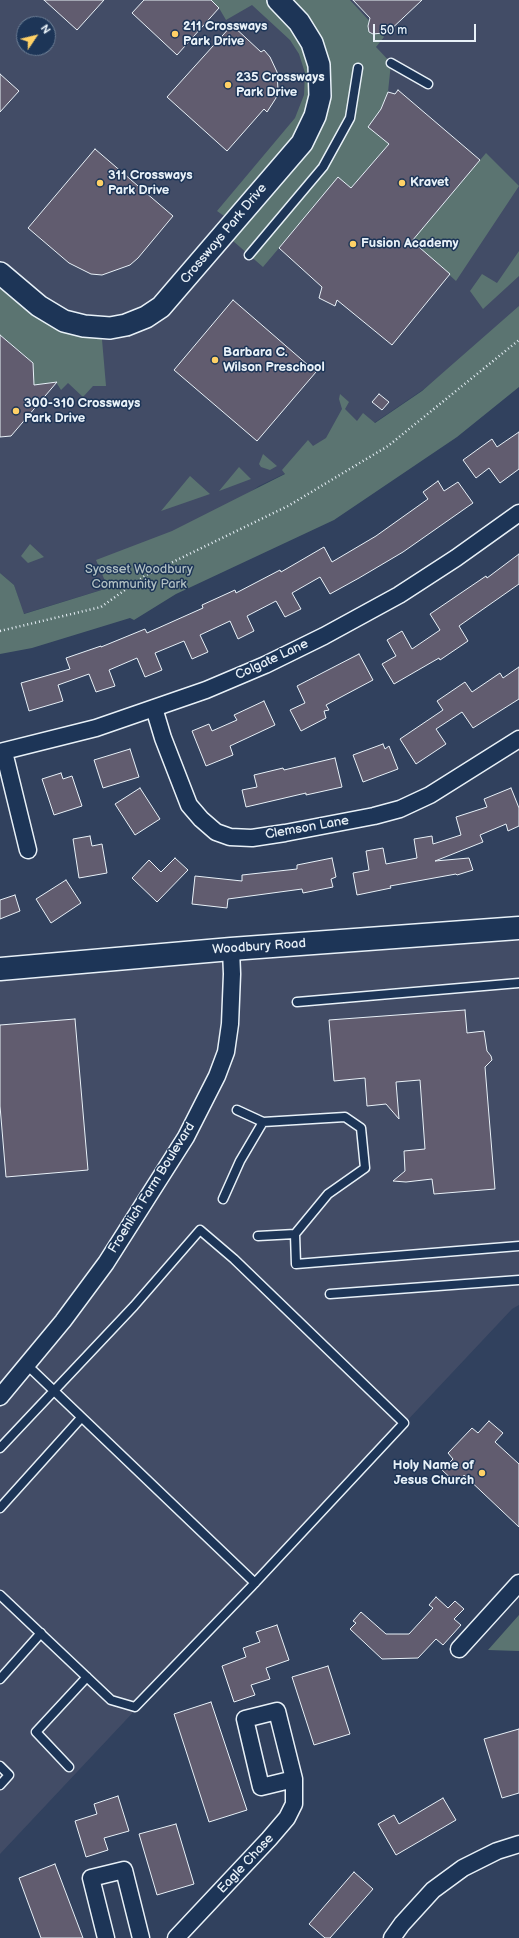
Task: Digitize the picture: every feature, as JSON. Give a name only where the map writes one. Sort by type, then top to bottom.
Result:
[{"type":"main road","name":"Woodbury Road","points":[[0,969],[231,949],[519,928]]},
{"type":"street","name":"Crossways Park Drive","points":[[0,273],[39,306],[64,321],[84,326],[110,328],[126,325],[146,317],[161,307],[300,145],[315,116],[320,96],[320,65],[312,43],[299,22],[278,0]]},
{"type":"street","name":"Colgate Lane","points":[[2,752],[96,728],[213,687],[324,636],[399,595],[456,558],[519,513]]},
{"type":"street","name":"Clemson Lane","points":[[154,708],[165,745],[190,805],[201,820],[216,832],[230,838],[252,838],[285,833],[374,816],[400,809],[430,795],[519,740]]},
{"type":"street","points":[[2,752],[28,850]]},
{"type":"street","name":"Froehlich Farm Boulevard","points":[[0,1397],[63,1321],[125,1236],[186,1137],[217,1076],[226,1052],[230,1024],[232,974],[231,949]]},
{"type":"street","points":[[459,1649],[519,1583]]},
{"type":"street","name":"Eagle Chase","points":[[176,1938],[287,1818],[294,1804],[294,1779],[277,1711],[244,1719],[261,1787],[294,1779]]},
{"type":"street","points":[[392,1938],[402,1924],[433,1890],[445,1881],[463,1868],[498,1851],[519,1844]]},
{"type":"street","points":[[106,1938],[91,1878],[124,1870],[140,1938]]},
{"type":"lane","points":[[391,63],[428,84]]},
{"type":"lane","points":[[249,255],[323,167],[350,118],[358,68]]},
{"type":"lane","points":[[296,1002],[519,983]]},
{"type":"lane","points":[[237,1110],[263,1122],[345,1117],[361,1128],[365,1168],[328,1194],[295,1234],[296,1264],[519,1246]]},
{"type":"lane","points":[[223,1199],[240,1161],[263,1122]]},
{"type":"lane","points":[[0,1448],[54,1392],[200,1230],[234,1259],[404,1423],[255,1583],[135,1707],[111,1700],[0,1595]]},
{"type":"lane","points":[[258,1236],[295,1234]]},
{"type":"lane","points":[[330,1294],[519,1280]]},
{"type":"lane","points":[[27,1365],[255,1583]]},
{"type":"lane","points":[[0,1508],[82,1418]]},
{"type":"lane","points":[[0,1679],[41,1633]]},
{"type":"lane","points":[[69,1767],[36,1732],[87,1677]]},
{"type":"lane","points":[[0,1766],[9,1775],[0,1785]]},
{"type":"path","points":[[0,631],[101,607],[146,575],[288,506],[388,446],[519,340]]},
{"type":"shaded area","points":[[0,0],[519,0],[519,308],[510,318],[424,389],[336,449],[259,486],[108,588],[23,614],[14,585],[0,573]]},
{"type":"shaded area","points":[[519,931],[519,1305],[512,1309],[0,1854],[0,972]]},
{"type":"green space","points":[[211,0],[350,0],[384,37],[376,47],[391,63],[388,92],[381,109],[389,144],[351,188],[338,178],[263,267],[225,234],[234,223],[217,211],[295,118],[304,95],[305,73],[299,54],[290,40],[252,5],[226,20],[219,8]]},
{"type":"green space","points":[[486,153],[519,186],[456,281],[412,241]]},
{"type":"green space","points":[[519,251],[519,276],[483,309],[470,291],[482,274],[497,283]]},
{"type":"green space","points":[[0,274],[39,306],[101,328],[106,386],[93,386],[83,397],[68,383],[61,390],[56,382],[34,385],[33,363],[0,335]]},
{"type":"green space","name":"Syosset Woodbury Community Park","points":[[519,306],[519,387],[457,437],[334,520],[176,594],[134,620],[130,618],[32,648],[0,654],[0,573],[14,585],[24,614],[108,588],[96,560],[172,531],[285,474],[282,470],[308,440],[313,446],[326,438],[342,409],[339,399],[340,394],[349,402],[345,409],[357,421],[363,413],[375,423],[422,391]]},
{"type":"green space","points":[[263,454],[277,466],[270,470],[261,467],[259,464]]},
{"type":"green space","points":[[239,467],[251,479],[219,491]]},
{"type":"green space","points":[[190,476],[210,494],[161,511]]},
{"type":"green space","points":[[30,544],[44,557],[28,563],[21,556]]},
{"type":"green space","points":[[519,1615],[519,1651],[488,1650]]},
{"type":"building","points":[[44,0],[104,0],[77,30]]},
{"type":"building","name":"211 Crossways Park Drive","points":[[144,0],[211,0],[219,8],[177,55],[132,13]]},
{"type":"building","points":[[353,0],[422,0],[385,35],[383,33],[373,34],[369,32],[368,26],[370,18]]},
{"type":"building","name":"235 Crossways Park Drive","points":[[232,25],[261,52],[264,50],[270,57],[277,72],[278,90],[276,98],[267,112],[264,109],[227,151],[167,97]]},
{"type":"building","points":[[0,74],[19,91],[0,112]]},
{"type":"building","points":[[398,90],[480,160],[412,241],[450,274],[392,345],[337,300],[335,306],[319,298],[322,287],[279,248],[338,177],[351,188],[389,144],[368,127],[381,109],[388,92],[395,94]]},
{"type":"building","name":"311 Crossways Park Drive","points":[[95,149],[173,216],[138,258],[130,265],[102,275],[91,274],[69,263],[28,228]]},
{"type":"building","points":[[233,300],[316,372],[257,441],[174,370]]},
{"type":"building","name":"300-310 Crossways Park Drive","points":[[0,335],[33,363],[34,385],[57,382],[11,436],[0,437]]},
{"type":"building","points":[[379,394],[389,402],[382,410],[372,402]]},
{"type":"building","points":[[519,432],[519,469],[500,483],[489,468],[476,478],[463,460],[492,439],[497,447]]},
{"type":"building","points":[[438,481],[444,491],[458,482],[473,503],[403,552],[359,578],[330,594],[320,577],[292,593],[301,609],[285,617],[276,601],[247,616],[254,631],[238,639],[230,621],[200,635],[208,652],[192,659],[184,641],[155,653],[162,670],[145,677],[137,658],[109,670],[115,686],[96,692],[89,674],[58,685],[63,701],[29,711],[21,683],[70,669],[66,658],[101,647],[145,629],[147,633],[203,608],[202,605],[235,590],[236,593],[280,570],[281,572],[324,547],[332,562],[376,536],[428,499],[423,492]]},
{"type":"building","points":[[519,554],[519,584],[459,626],[468,641],[440,660],[439,658],[394,684],[382,664],[396,656],[387,640],[402,631],[412,649],[440,630],[430,614],[486,576],[487,578]]},
{"type":"building","points":[[359,654],[373,680],[326,705],[329,710],[324,711],[326,718],[301,731],[290,710],[305,703],[297,686]]},
{"type":"building","points":[[519,667],[519,699],[473,728],[462,712],[436,729],[446,744],[416,764],[400,739],[443,710],[437,701],[465,682],[472,692],[500,673],[503,678]]},
{"type":"building","points":[[264,701],[275,725],[230,746],[233,755],[206,766],[192,731],[209,724],[212,731],[237,720],[234,715]]},
{"type":"building","points":[[383,744],[385,749],[389,746],[398,769],[363,782],[353,755]]},
{"type":"building","points":[[130,749],[139,777],[103,788],[94,760]]},
{"type":"building","points":[[335,758],[342,787],[306,795],[306,793],[246,807],[242,790],[257,787],[254,775],[283,768],[284,770]]},
{"type":"building","points":[[61,773],[63,779],[72,776],[82,806],[54,815],[42,779]]},
{"type":"building","points":[[140,788],[160,819],[135,835],[115,804]]},
{"type":"building","points":[[511,788],[519,808],[519,826],[508,831],[506,824],[480,835],[483,842],[435,861],[469,858],[473,870],[457,875],[390,886],[391,888],[357,895],[353,873],[369,870],[366,851],[383,848],[386,864],[417,858],[414,839],[432,836],[433,844],[461,835],[456,817],[487,807],[484,799]]},
{"type":"building","points":[[90,836],[92,846],[102,844],[107,873],[79,878],[73,839]]},
{"type":"building","points":[[175,858],[188,870],[157,902],[132,878],[149,860],[161,872]]},
{"type":"building","points":[[332,858],[336,877],[331,879],[333,887],[303,893],[302,889],[228,899],[227,908],[192,904],[195,876],[242,881],[242,875],[297,869],[297,865]]},
{"type":"building","points":[[66,880],[81,903],[51,923],[36,899]]},
{"type":"building","points":[[15,895],[20,911],[0,919],[0,900]]},
{"type":"building","points":[[465,1010],[467,1033],[484,1031],[487,1051],[492,1060],[485,1067],[495,1189],[434,1194],[432,1179],[406,1182],[393,1181],[405,1171],[404,1151],[425,1149],[420,1080],[396,1082],[399,1119],[386,1104],[367,1106],[365,1078],[334,1081],[329,1020]]},
{"type":"building","points":[[75,1019],[88,1170],[6,1177],[0,1106],[0,1025]]},
{"type":"building","name":"Holy Name of Jesus Church","points":[[489,1421],[503,1433],[495,1442],[519,1464],[519,1527],[464,1475],[456,1483],[442,1470],[453,1459],[448,1453],[472,1428],[478,1433]]},
{"type":"building","points":[[436,1597],[448,1608],[455,1601],[464,1609],[454,1619],[461,1625],[443,1645],[436,1639],[418,1658],[382,1659],[350,1629],[356,1623],[353,1621],[361,1612],[386,1634],[409,1634],[433,1608],[429,1605]]},
{"type":"building","points":[[277,1625],[289,1660],[266,1668],[270,1679],[251,1685],[255,1695],[234,1702],[222,1666],[246,1657],[243,1648],[260,1642],[256,1632]]},
{"type":"building","points":[[328,1666],[350,1734],[314,1745],[292,1677]]},
{"type":"building","points":[[211,1702],[247,1810],[209,1822],[174,1714]]},
{"type":"building","points":[[519,1729],[519,1793],[502,1798],[484,1739]]},
{"type":"building","points":[[118,1796],[129,1831],[104,1838],[108,1850],[86,1857],[75,1821],[97,1814],[94,1804]]},
{"type":"building","points":[[443,1798],[456,1820],[396,1855],[378,1824],[394,1815],[399,1824]]},
{"type":"building","points":[[176,1824],[194,1884],[157,1895],[139,1834]]},
{"type":"building","points":[[55,1864],[83,1938],[41,1938],[19,1878]]},
{"type":"building","points":[[354,1872],[373,1889],[330,1938],[325,1938],[309,1924]]},
{"type":"place","name":"211 Crossways Park Drive","points":[[175,34]]},
{"type":"place","name":"235 Crossways Park Drive","points":[[228,85]]},
{"type":"place","name":"311 Crossways Park Drive","points":[[100,183]]},
{"type":"place","name":"Kravet","points":[[402,183]]},
{"type":"place","name":"Fusion Academy","points":[[353,244]]},
{"type":"place","name":"Barbara C. Wilson Preschool","points":[[215,360]]},
{"type":"place","name":"300-310 Crossways Park Drive","points":[[16,411]]},
{"type":"place","name":"Holy Name of Jesus Church","points":[[482,1473]]}]
